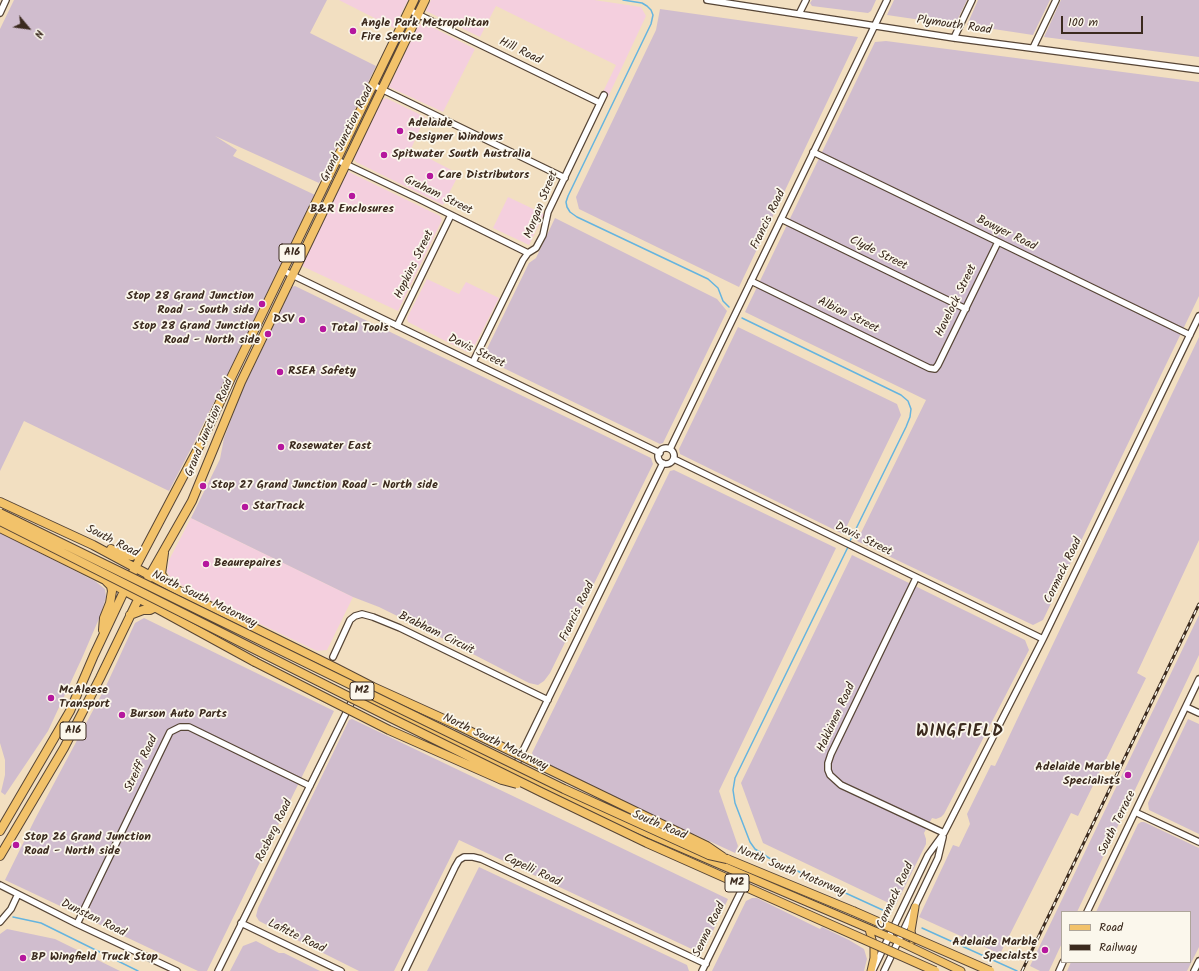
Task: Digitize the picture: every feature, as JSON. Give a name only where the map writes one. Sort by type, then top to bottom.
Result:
[{"type":"highway","name":"Grand Junction Road","points":[[0,831],[70,711],[102,637],[142,553],[173,499],[203,439],[414,0]]},
{"type":"highway","name":"Grand Junction Road","points":[[0,856],[64,748],[100,678],[138,598],[192,500],[241,382],[425,0]]},
{"type":"highway","name":"South Road","points":[[0,502],[93,545],[173,588],[373,687],[457,725],[707,846],[727,859]]},
{"type":"highway","name":"North South Motorway","points":[[0,513],[564,789],[709,855],[727,859],[853,911],[990,971]]},
{"type":"highway","name":"North South Motorway","points":[[0,521],[541,792],[647,842],[935,971]]},
{"type":"highway","points":[[0,528],[105,580],[255,662],[389,730],[502,780],[541,792]]},
{"type":"highway","points":[[93,545],[106,547],[126,555],[135,556],[142,553]]},
{"type":"highway","points":[[165,549],[161,574],[166,582],[173,588]]},
{"type":"highway","points":[[105,580],[115,575],[118,568],[114,556]]},
{"type":"highway","points":[[102,637],[104,618],[110,603],[112,591],[111,586],[105,580]]},
{"type":"highway","points":[[130,615],[156,607]]},
{"type":"main road","name":"South Road","points":[[352,701],[360,697],[368,699],[632,827],[889,937],[962,971]]},
{"type":"main road","points":[[915,907],[911,931],[915,949]]},
{"type":"main road","points":[[869,929],[874,947],[872,971]]},
{"type":"street","points":[[0,13],[6,0]]},
{"type":"street","name":"Plymouth Road","points":[[707,0],[954,38],[1199,70]]},
{"type":"street","points":[[799,14],[806,0]]},
{"type":"street","name":"Francis Road","points":[[670,450],[887,0]]},
{"type":"street","points":[[954,38],[972,0]]},
{"type":"street","points":[[1033,48],[1056,0]]},
{"type":"street","name":"Hill Road","points":[[409,10],[600,103]]},
{"type":"street","points":[[373,85],[565,178]]},
{"type":"street","name":"Morgan Street","points":[[473,362],[523,260],[528,253],[536,248],[543,235],[548,212],[604,95]]},
{"type":"street","name":"Bowyer Road","points":[[813,152],[1190,335]]},
{"type":"street","name":"Graham Street","points":[[337,160],[528,253]]},
{"type":"street","name":"Hopkins Street","points":[[397,326],[452,215]]},
{"type":"street","name":"Clyde Street","points":[[781,219],[966,308]]},
{"type":"street","name":"Havelock Street","points":[[935,369],[998,242]]},
{"type":"street","name":"Davis Street","points":[[284,270],[660,453]]},
{"type":"street","name":"Albion Street","points":[[751,281],[929,368],[935,369]]},
{"type":"street","name":"Cormack Road","points":[[872,971],[928,855],[944,833],[1043,640],[1199,316]]},
{"type":"street","points":[[665,449],[670,450],[674,453],[674,459],[671,463],[663,463],[659,460],[660,453],[665,449]]},
{"type":"street","name":"Davis Street","points":[[674,459],[1043,640]]},
{"type":"street","name":"Francis Road","points":[[513,770],[663,463]]},
{"type":"street","name":"Hakkinen Road","points":[[916,578],[831,754],[828,763],[828,770],[830,775],[841,785],[944,833]]},
{"type":"street","name":"Brabham Circuit","points":[[333,657],[350,620],[355,616],[362,614],[400,628],[548,700]]},
{"type":"street","points":[[320,660],[333,657],[333,663],[336,668]]},
{"type":"street","name":"South Terrace","points":[[1087,911],[1199,679]]},
{"type":"street","name":"Rosberg Road","points":[[218,971],[352,701]]},
{"type":"street","points":[[1186,707],[1199,713]]},
{"type":"street","name":"Streiff Road","points":[[77,924],[170,732],[180,726],[189,727],[310,786]]},
{"type":"street","points":[[1135,812],[1199,842]]},
{"type":"street","name":"Cormack Road","points":[[884,971],[938,858],[944,833]]},
{"type":"street","name":"Capelli Road","points":[[404,971],[455,866],[459,860],[464,857],[481,859],[706,964]]},
{"type":"street","name":"Senna Road","points":[[702,971],[748,877]]},
{"type":"street","name":"Dunstan Road","points":[[0,885],[77,924],[177,971]]},
{"type":"street","points":[[0,922],[11,909],[18,894]]},
{"type":"street","name":"Lafitte Road","points":[[241,923],[341,971]]},
{"type":"street","points":[[1194,971],[1199,961]]},
{"type":"shaded area","points":[[14,0],[327,0],[310,33],[376,66],[319,183],[215,136],[237,150],[233,156],[315,195],[169,491],[24,421],[0,471],[0,29]]},
{"type":"shaded area","points":[[339,0],[408,0],[394,28]]},
{"type":"shaded area","points":[[431,0],[594,0],[641,7],[646,16],[608,97],[602,94],[616,65],[496,6],[480,37],[426,11]]},
{"type":"shaded area","points":[[812,0],[876,0],[871,11],[868,13],[812,6],[810,3]]},
{"type":"shaded area","points":[[894,0],[967,0],[955,25],[887,15]]},
{"type":"shaded area","points":[[978,0],[1050,0],[1033,35],[967,25]]},
{"type":"shaded area","points":[[1061,0],[1199,0],[1199,57],[1044,37]]},
{"type":"shaded area","points":[[660,9],[858,37],[739,287],[579,209],[576,197],[656,30]]},
{"type":"shaded area","points":[[424,23],[475,49],[443,112],[389,87],[418,26]]},
{"type":"shaded area","points":[[886,41],[1199,82],[1199,296],[1043,620],[1033,625],[857,541],[926,400],[745,312],[875,42]]},
{"type":"shaded area","points":[[386,98],[425,117],[411,149],[459,174],[443,205],[356,162],[354,158],[382,100]]},
{"type":"shaded area","points":[[347,171],[440,216],[442,220],[398,311],[302,266]]},
{"type":"shaded area","points":[[508,197],[544,214],[529,245],[493,228]]},
{"type":"shaded area","points":[[555,218],[717,299],[727,311],[663,443],[660,444],[487,360],[484,355],[529,263],[536,258]]},
{"type":"shaded area","points":[[427,279],[459,294],[466,282],[499,298],[473,349],[467,352],[408,322],[407,318]]},
{"type":"shaded area","points":[[295,286],[651,458],[653,464],[550,673],[544,681],[538,685],[529,683],[379,607],[353,597],[191,518],[220,459],[224,438],[242,391],[292,287]]},
{"type":"shaded area","points":[[738,327],[897,404],[901,415],[843,534],[680,454],[679,449]]},
{"type":"shaded area","points":[[1199,337],[1199,540],[1137,673],[1146,678],[1078,816],[1071,813],[1000,954],[919,917],[953,845],[959,847],[970,824],[967,814],[991,765],[995,766]]},
{"type":"shaded area","points":[[674,470],[836,548],[719,791],[738,846],[735,853],[694,834],[692,835],[534,758],[532,753],[670,471]]},
{"type":"shaded area","points":[[191,518],[353,597],[327,650],[317,651],[187,589],[171,578],[167,572],[169,560]]},
{"type":"shaded area","points":[[0,533],[95,581],[105,589],[106,597],[101,614],[82,658],[48,731],[5,795],[1,792],[5,775],[5,760],[0,743]]},
{"type":"shaded area","points":[[852,555],[1025,640],[1029,650],[944,814],[936,819],[932,818],[924,833],[926,844],[895,906],[763,843],[741,783]]},
{"type":"shaded area","points":[[1199,615],[1199,655],[1077,911],[1061,911],[1061,945],[1049,971],[1040,971],[1030,966]]},
{"type":"shaded area","points":[[144,618],[334,711],[207,971],[198,971],[5,880],[35,819],[106,686],[135,623]]},
{"type":"shaded area","points":[[352,719],[728,899],[705,948],[696,951],[459,840],[394,971],[359,971],[259,921],[256,916],[258,908],[349,720]]},
{"type":"shaded area","points":[[1188,719],[1199,724],[1199,834],[1149,810],[1148,803]]},
{"type":"shaded area","points":[[1144,822],[1199,848],[1199,947],[1191,963],[1191,911],[1096,911],[1138,824]]},
{"type":"shaded area","points":[[479,867],[687,965],[689,971],[427,971]]},
{"type":"shaded area","points":[[752,898],[757,898],[820,929],[822,927],[864,949],[867,959],[864,971],[712,971],[746,901]]},
{"type":"shaded area","points":[[7,929],[55,939],[120,971],[0,971],[0,934]]},
{"type":"shaded area","points":[[256,941],[320,971],[230,971],[243,946]]},
{"type":"shaded area","points":[[1071,963],[1191,963],[1187,971],[1067,971]]},
{"type":"waterway","points":[[623,0],[642,3],[647,6],[653,15],[651,24],[568,196],[566,202],[567,207],[570,212],[577,217],[708,279],[718,288],[723,301],[729,307]]},
{"type":"waterway","points":[[742,318],[901,395],[908,401],[911,409],[906,427],[849,543]]},
{"type":"waterway","points":[[848,547],[735,778],[733,790],[735,803],[750,842],[755,849],[769,858],[887,912]]},
{"type":"waterway","points":[[13,917],[41,923],[138,971]]},
{"type":"waterway","points":[[922,928],[1017,971]]},
{"type":"railway","points":[[1022,971],[1199,604]]},
{"type":"place","name":"Angle Park Metropolitan Fire Service","points":[[353,31]]},
{"type":"place","name":"Adelaide Designer Windows","points":[[400,131]]},
{"type":"place","name":"Spitwater South Australia","points":[[384,155]]},
{"type":"place","name":"Care Distributors","points":[[430,176]]},
{"type":"place","name":"B&R Enclosures","points":[[352,196]]},
{"type":"place","name":"Stop 28 Grand Junction Road - South side","points":[[262,304]]},
{"type":"place","name":"DSV","points":[[302,320]]},
{"type":"place","name":"Total Tools","points":[[323,329]]},
{"type":"place","name":"Stop 28 Grand Junction Road - North side","points":[[268,334]]},
{"type":"place","name":"RSEA Safety","points":[[280,372]]},
{"type":"place","name":"Rosewater East","points":[[281,447]]},
{"type":"place","name":"Stop 27 Grand Junction Road - North side","points":[[203,486]]},
{"type":"place","name":"StarTrack","points":[[245,507]]},
{"type":"place","name":"Beaurepaires","points":[[206,564]]},
{"type":"place","name":"McAleese Transport","points":[[51,698]]},
{"type":"place","name":"Burson Auto Parts","points":[[122,715]]},
{"type":"place","name":"Adelaide Marble Specialists","points":[[1128,775]]},
{"type":"place","name":"Stop 26 Grand Junction Road - North side","points":[[16,845]]},
{"type":"place","name":"Adelaide Marble Specialsts","points":[[1045,950]]},
{"type":"place","name":"BP Wingfield Truck Stop","points":[[23,958]]},
{"type":"district","name":"WINGFIELD","points":[[960,733]]}]
